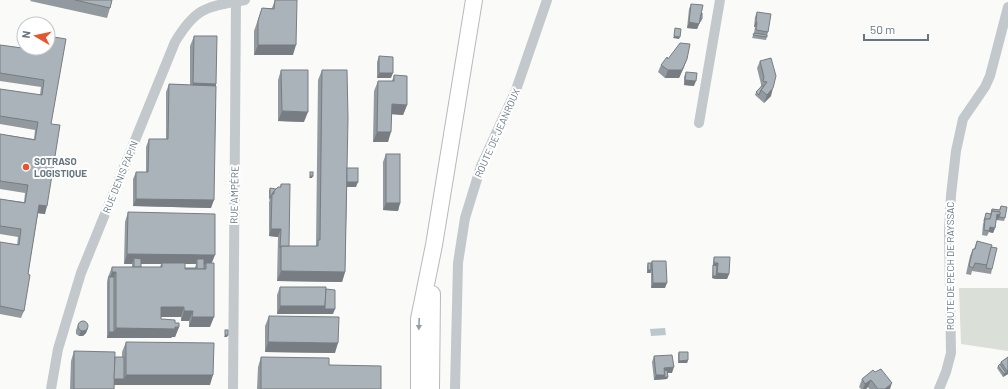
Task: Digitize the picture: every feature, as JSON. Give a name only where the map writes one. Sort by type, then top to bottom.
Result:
[{"type":"main road","points":[[418,389],[419,319],[434,245],[474,0]]},
{"type":"main road","points":[[430,389],[434,245]]},
{"type":"street","name":"ROUTE DE JEANROUX","points":[[455,389],[458,263],[465,218],[481,166],[516,90],[547,0]]},
{"type":"street","points":[[699,123],[720,0]]},
{"type":"street","name":"RUE DENIS PAPIN","points":[[51,389],[58,349],[81,272],[175,42],[184,27],[196,14],[212,5],[240,1]]},
{"type":"street","name":"RUE AMPÈRE","points":[[233,389],[240,1]]},
{"type":"street","name":"ROUTE DE PECH DE RAYSSAC","points":[[939,389],[946,372],[951,353],[949,231],[956,151],[963,119],[985,87],[990,76],[1008,7]]},
{"type":"shaded area","points":[[959,288],[1008,288],[1008,351],[961,344]]},
{"type":"shaded area","points":[[665,328],[666,335],[651,336],[650,329]]},
{"type":"building","points":[[75,0],[112,0],[110,8]]},
{"type":"building","points":[[275,0],[297,0],[296,45],[258,45],[258,21],[262,8],[274,9]]},
{"type":"building","points":[[691,4],[703,5],[699,24],[689,22]]},
{"type":"building","points":[[757,12],[771,14],[768,32],[756,30]]},
{"type":"building","points":[[675,28],[681,29],[680,37],[674,36]]},
{"type":"building","points":[[754,33],[767,35],[767,37],[753,35]]},
{"type":"building","points":[[194,36],[217,36],[216,84],[193,83]]},
{"type":"building","name":"SOTRASO LOGISTIQUE","points":[[56,37],[66,39],[51,124],[60,125],[47,206],[39,205],[28,274],[30,275],[24,311],[0,306],[0,242],[19,245],[21,229],[0,226],[0,199],[25,203],[28,185],[0,181],[0,134],[35,140],[38,122],[0,116],[0,89],[42,95],[44,80],[0,73],[0,45],[16,47],[16,56],[56,56]]},
{"type":"building","points":[[680,43],[690,44],[687,59],[682,70],[668,70],[661,65],[667,57],[668,59]]},
{"type":"building","points":[[379,56],[393,57],[393,73],[379,73]]},
{"type":"building","points":[[771,58],[776,76],[773,88],[767,95],[761,90],[767,82],[763,81],[764,77],[760,61]]},
{"type":"building","points":[[281,70],[308,70],[308,112],[282,111]]},
{"type":"building","points":[[322,70],[347,70],[348,118],[345,272],[281,271],[281,246],[318,246],[318,240],[320,240]]},
{"type":"building","points":[[686,72],[697,73],[696,81],[685,80]]},
{"type":"building","points":[[394,75],[407,76],[407,105],[392,104],[391,132],[377,132],[378,81],[394,81]]},
{"type":"building","points":[[169,84],[216,86],[214,200],[136,199],[136,172],[148,172],[149,139],[168,139]]},
{"type":"building","points":[[764,86],[759,95],[756,92]]},
{"type":"building","points":[[386,154],[400,154],[400,203],[386,203]]},
{"type":"building","points":[[347,168],[358,168],[358,182],[347,182]]},
{"type":"building","points":[[310,172],[313,172],[313,176],[310,176]]},
{"type":"building","points":[[281,184],[290,184],[289,246],[281,246],[280,248],[281,229],[271,229],[272,194],[274,194],[274,191],[278,187],[281,187]]},
{"type":"building","points":[[270,188],[276,189],[270,198]]},
{"type":"building","points":[[1001,206],[1007,207],[1005,218],[999,217],[1000,212],[992,211],[990,219],[985,219],[984,221],[986,213],[991,214],[992,209],[1000,210]]},
{"type":"building","points":[[992,211],[1000,212],[1000,215],[997,214],[995,228],[990,227],[989,231],[984,230],[985,219],[990,219]]},
{"type":"building","points":[[128,212],[215,214],[215,255],[127,254]]},
{"type":"building","points":[[977,241],[992,245],[987,265],[975,263],[973,268],[969,266],[973,249],[975,249]]},
{"type":"building","points":[[991,247],[997,248],[992,269],[986,268]]},
{"type":"building","points":[[714,257],[730,257],[729,274],[717,273],[718,263],[714,263]]},
{"type":"building","points":[[134,258],[141,259],[141,267],[134,267]]},
{"type":"building","points":[[197,259],[204,259],[204,269],[185,269],[197,268]]},
{"type":"building","points":[[652,261],[666,261],[667,283],[653,283]]},
{"type":"building","points":[[162,263],[185,263],[185,269],[206,269],[206,263],[214,263],[214,317],[192,317],[193,311],[184,311],[184,307],[161,307],[161,319],[175,320],[175,323],[179,323],[179,327],[175,327],[175,329],[116,328],[116,272],[112,272],[112,267],[162,267]]},
{"type":"building","points":[[648,263],[651,263],[651,270],[648,270]]},
{"type":"building","points":[[713,265],[717,266],[716,276],[713,276]]},
{"type":"building","points":[[109,277],[114,277],[114,332],[109,332]]},
{"type":"building","points":[[280,287],[326,287],[325,306],[280,306]]},
{"type":"building","points":[[326,289],[335,290],[335,309],[325,309]]},
{"type":"building","points":[[269,316],[339,317],[338,343],[268,342]]},
{"type":"building","points":[[81,321],[85,321],[87,322],[87,330],[81,331],[78,328],[78,324]]},
{"type":"building","points":[[225,330],[228,330],[228,335],[225,335]]},
{"type":"building","points":[[126,342],[214,343],[213,375],[126,375]]},
{"type":"building","points":[[74,351],[115,352],[114,389],[74,389]]},
{"type":"building","points":[[679,352],[688,352],[688,360],[679,361]]},
{"type":"building","points":[[672,355],[674,367],[664,368],[665,375],[656,375],[654,356]]},
{"type":"building","points":[[115,357],[124,357],[124,379],[114,379]]},
{"type":"building","points":[[261,357],[329,358],[329,365],[381,366],[381,389],[261,389]]},
{"type":"building","points":[[1008,357],[1008,370],[1007,371],[1001,362]]},
{"type":"building","points":[[1000,364],[1006,373],[1004,374],[998,366]]},
{"type":"building","points":[[881,369],[892,383],[885,389],[878,389],[871,380],[865,384],[862,379],[873,370],[875,372]]},
{"type":"building","points":[[667,370],[668,377],[664,377],[664,371]]},
{"type":"place","name":"SOTRASO LOGISTIQUE","points":[[26,167]]}]
